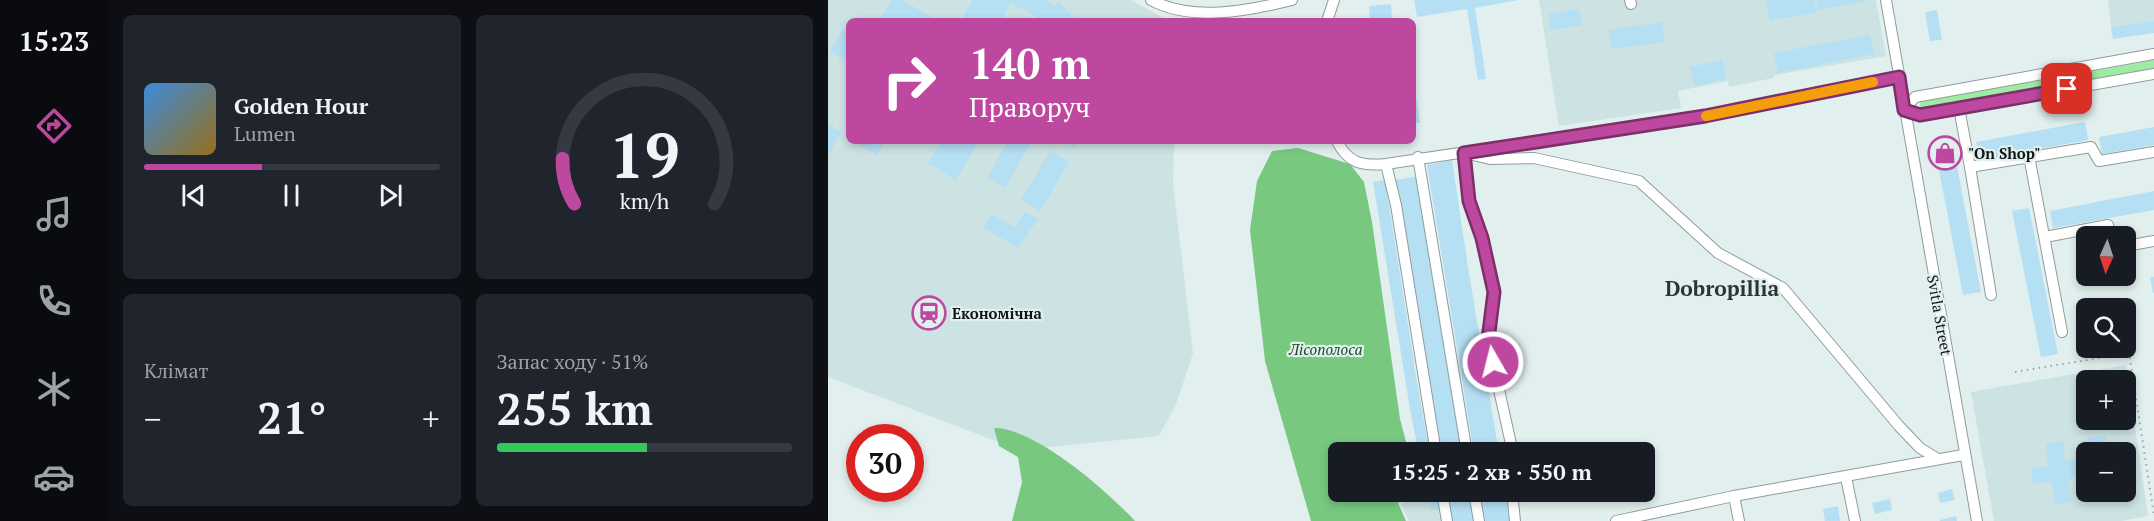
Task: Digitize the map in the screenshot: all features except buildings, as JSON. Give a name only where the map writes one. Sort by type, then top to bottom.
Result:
[{"type":"street","points":[[1151,0],[1167,8],[1193,12],[1259,8],[1292,0]]},
{"type":"street","points":[[1328,18],[1334,0]]},
{"type":"street","name":"Svitla Street","points":[[1886,0],[1963,455],[1977,521]]},
{"type":"street","points":[[2154,54],[1915,97],[1904,110],[1920,115],[2154,74]]},
{"type":"street","points":[[1339,144],[1354,162],[1366,166],[1386,164],[1418,157],[1464,153],[1705,116],[1899,77]]},
{"type":"street","points":[[1959,108],[1990,295]]},
{"type":"street","points":[[1970,167],[2091,147],[2099,161],[2154,152]]},
{"type":"street","points":[[1464,153],[1469,201],[1482,238],[1494,292],[1488,340],[1511,442]]},
{"type":"street","points":[[1464,153],[1490,159],[1534,158],[1639,181],[1718,253],[1783,288],[1899,426],[1920,448],[1938,459]]},
{"type":"street","points":[[2029,156],[2062,332]]},
{"type":"street","points":[[1418,157],[1465,442]]},
{"type":"street","points":[[1386,164],[1396,205],[1434,442]]},
{"type":"street","points":[[2045,237],[2076,231]]},
{"type":"street","points":[[2136,244],[2154,241]]},
{"type":"street","points":[[1616,521],[1734,496],[1963,455]]},
{"type":"street","points":[[1846,477],[1855,521]]},
{"type":"street","points":[[1734,496],[1739,521]]},
{"type":"street","points":[[1444,502],[1447,521]]},
{"type":"street","points":[[1476,502],[1479,521]]},
{"type":"street","points":[[1513,502],[1515,521]]},
{"type":"path","points":[[2015,372],[2129,353],[2154,515]]},
{"type":"shaded area","points":[[828,0],[1131,0],[1164,18],[846,18],[846,144],[1174,144],[1173,184],[1193,353],[1176,404],[1159,436],[1019,450],[828,377]]},
{"type":"shaded area","points":[[1539,0],[1876,0],[1886,56],[1775,75],[1773,78],[1729,87],[1728,81],[1678,91],[1681,108],[1559,126]]},
{"type":"shaded area","points":[[2108,0],[2154,0],[2154,21],[2111,27]]},
{"type":"shaded area","points":[[2126,365],[2127,370],[2097,370]]},
{"type":"shaded area","points":[[2076,374],[2076,430],[2135,430],[2148,516],[2121,521],[1994,521],[1971,392]]},
{"type":"shaded area","points":[[1404,502],[1506,502],[1509,521],[1409,521],[1401,504]]},
{"type":"green space","points":[[2154,60],[2154,69],[2084,81],[2082,73]]},
{"type":"green space","points":[[2071,74],[2073,83],[1921,110],[1919,100]]},
{"type":"green space","name":"Лісополоса","points":[[1298,148],[1350,164],[1364,182],[1372,222],[1400,419],[1406,442],[1328,442],[1328,502],[1400,502],[1406,521],[1311,521],[1265,361],[1250,230],[1257,181],[1272,151]]},
{"type":"green space","points":[[994,428],[1030,438],[1070,463],[1135,521],[1012,521],[1022,482],[1018,457],[999,446]]},
{"type":"slow traffic","points":[[1706,116],[1873,82]]},
{"type":"place","name":"\"On Shop\"","points":[[1945,153]]},
{"type":"place","name":"Економічна","points":[[929,313]]},
{"type":"district","name":"Dobropillia","points":[[1722,288]]},
{"type":"route","points":[[1493,362],[1488,340],[1494,292],[1482,238],[1469,201],[1464,153],[1705,116],[1899,77],[1904,110],[1920,115],[2067,89]]}]
